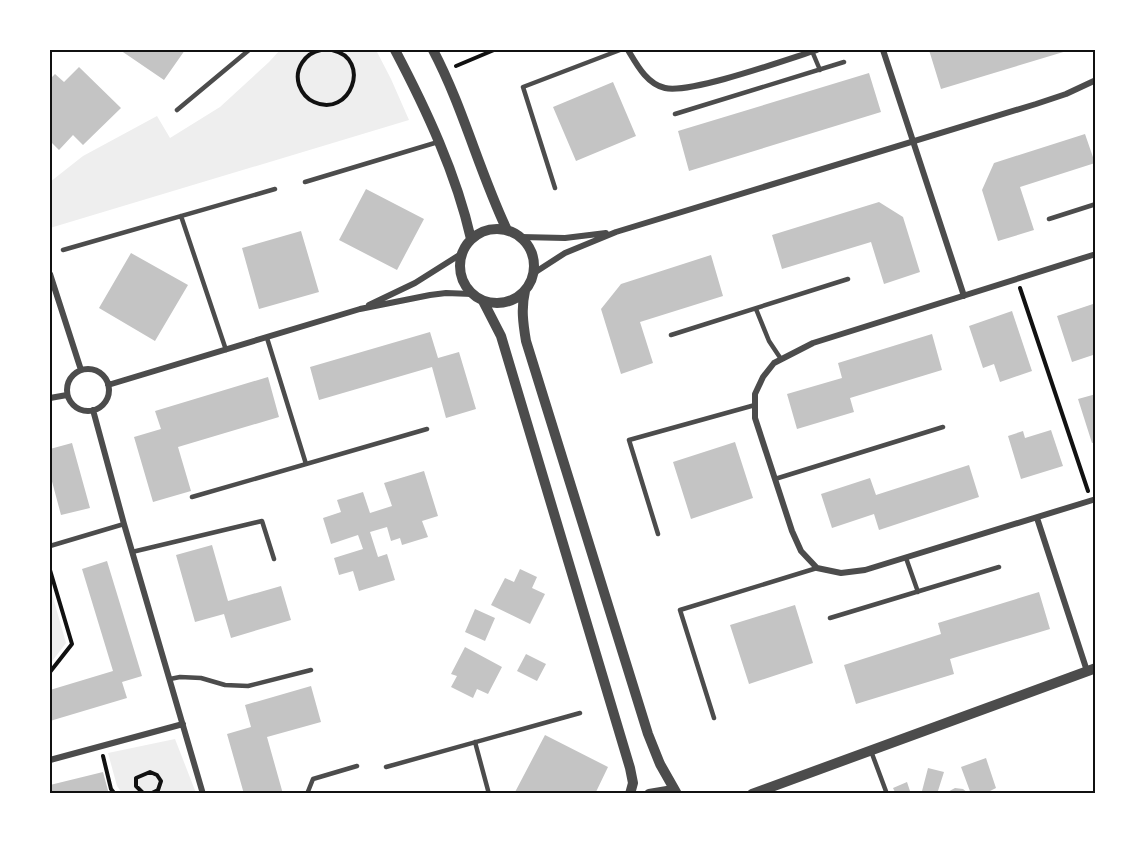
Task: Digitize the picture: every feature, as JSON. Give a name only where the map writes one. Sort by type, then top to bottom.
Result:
[{"type":"street","points":[[395,50],[438,142],[460,200],[471,239]]},
{"type":"street","points":[[433,50],[444,71],[484,178],[507,230]]},
{"type":"street","points":[[628,50],[639,69],[650,80],[666,88],[680,88],[708,83],[814,50]]},
{"type":"street","points":[[883,50],[964,296]]},
{"type":"street","points":[[676,794],[660,764],[648,734],[530,352],[522,318],[522,304],[525,291],[534,273],[565,253],[616,232],[1036,104],[1066,94],[1095,80]]},
{"type":"street","points":[[360,309],[415,283],[461,254],[471,239],[488,230],[507,230],[521,237],[565,238],[616,232]]},
{"type":"street","points":[[521,237],[532,253],[534,273]]},
{"type":"street","points":[[461,254],[462,279],[472,294],[483,301],[501,303],[518,297],[525,291]]},
{"type":"street","points":[[1094,500],[857,571],[841,573],[817,568],[801,551],[792,531],[755,418],[755,394],[763,377],[774,363],[813,344],[1095,254]]},
{"type":"street","points":[[50,274],[81,370]]},
{"type":"street","points":[[108,385],[360,309],[430,295],[472,294]]},
{"type":"street","points":[[483,301],[501,336],[630,768],[633,783],[630,794]]},
{"type":"street","points":[[81,370],[98,371],[108,385],[106,401],[93,410],[77,408],[67,395],[71,378],[81,370]]},
{"type":"street","points":[[50,398],[67,395]]},
{"type":"street","points":[[93,410],[203,794]]},
{"type":"street","points":[[752,794],[1091,670],[1037,518]]},
{"type":"street","points":[[50,760],[183,724]]},
{"type":"street","points":[[649,794],[667,791],[676,794]]},
{"type":"lane","points":[[177,110],[249,50]]},
{"type":"lane","points":[[555,188],[523,87],[620,50]]},
{"type":"lane","points":[[814,50],[820,70]]},
{"type":"lane","points":[[675,114],[844,62]]},
{"type":"lane","points":[[305,182],[438,142]]},
{"type":"lane","points":[[63,250],[275,189]]},
{"type":"lane","points":[[1049,219],[1095,204]]},
{"type":"lane","points":[[181,216],[226,350]]},
{"type":"lane","points":[[671,335],[848,279]]},
{"type":"lane","points":[[756,309],[769,341],[781,360]]},
{"type":"lane","points":[[267,338],[306,464]]},
{"type":"lane","points":[[657,534],[629,440],[755,405]]},
{"type":"lane","points":[[775,479],[943,427]]},
{"type":"lane","points":[[192,497],[427,429]]},
{"type":"lane","points":[[132,552],[262,521],[274,559]]},
{"type":"lane","points":[[50,546],[124,524]]},
{"type":"lane","points":[[906,558],[918,592]]},
{"type":"lane","points":[[830,618],[999,567]]},
{"type":"lane","points":[[714,718],[680,610],[817,568]]},
{"type":"lane","points":[[170,679],[201,678],[225,686],[248,686],[311,670]]},
{"type":"lane","points":[[387,766],[580,712]]},
{"type":"lane","points":[[475,742],[489,794]]},
{"type":"lane","points":[[871,750],[887,794]]},
{"type":"lane","points":[[307,794],[313,778],[357,766]]},
{"type":"path","points":[[321,50],[304,59],[299,68],[298,77],[305,95],[318,104],[328,105],[345,97],[354,80],[351,63],[345,55],[332,50]]},
{"type":"path","points":[[444,71],[494,50]]},
{"type":"path","points":[[1017,279],[1094,500]]},
{"type":"path","points":[[50,570],[72,644],[50,672]]},
{"type":"path","points":[[100,747],[111,789],[115,794]]},
{"type":"path","points":[[144,794],[136,786],[136,778],[150,772],[157,775],[161,781],[158,790],[150,794]]},
{"type":"shaded area","points":[[280,50],[376,50],[409,120],[50,228],[50,182],[83,156],[157,116],[170,138],[220,107]]},
{"type":"shaded area","points":[[50,587],[66,643],[50,664]]},
{"type":"shaded area","points":[[175,739],[196,793],[122,793],[117,786],[108,753]]},
{"type":"building","points":[[120,50],[185,50],[164,80]]},
{"type":"building","points":[[929,50],[1070,50],[941,89]]},
{"type":"building","points":[[79,67],[121,108],[83,145],[73,135],[59,150],[50,141],[50,79],[55,74],[64,82]]},
{"type":"building","points":[[869,73],[881,112],[689,171],[678,131]]},
{"type":"building","points":[[613,82],[636,136],[576,161],[553,107]]},
{"type":"building","points":[[1085,134],[1095,163],[1020,187],[1034,230],[998,241],[982,190],[994,163]]},
{"type":"building","points":[[366,189],[424,219],[397,270],[339,240]]},
{"type":"building","points":[[879,202],[903,217],[920,272],[884,284],[871,242],[782,269],[772,235]]},
{"type":"building","points":[[301,231],[319,292],[259,309],[242,248]]},
{"type":"building","points":[[131,253],[188,285],[155,341],[99,308]]},
{"type":"building","points":[[711,255],[723,296],[640,322],[653,363],[621,374],[601,309],[621,284]]},
{"type":"building","points":[[1096,303],[1096,354],[1072,362],[1057,316]]},
{"type":"building","points":[[1012,311],[1032,371],[1000,382],[994,364],[983,368],[969,326]]},
{"type":"building","points":[[430,332],[438,358],[459,352],[476,409],[446,418],[432,367],[319,400],[310,367]]},
{"type":"building","points":[[932,334],[942,370],[850,398],[854,412],[797,429],[787,394],[842,378],[838,363]]},
{"type":"building","points":[[268,377],[279,417],[178,447],[191,491],[153,502],[134,437],[161,429],[155,411]]},
{"type":"building","points":[[1096,394],[1096,442],[1092,443],[1078,399]]},
{"type":"building","points":[[1051,430],[1063,466],[1021,479],[1008,436],[1023,431],[1025,438]]},
{"type":"building","points":[[735,442],[753,498],[691,519],[673,462]]},
{"type":"building","points":[[72,443],[90,508],[61,515],[50,474],[50,449]]},
{"type":"building","points":[[969,465],[979,497],[879,530],[874,514],[832,528],[821,494],[870,478],[876,495]]},
{"type":"building","points":[[424,471],[438,516],[422,521],[428,537],[402,545],[400,538],[391,541],[387,527],[370,532],[378,557],[387,554],[395,580],[359,591],[353,571],[339,575],[334,558],[363,549],[358,535],[331,544],[323,518],[341,512],[337,500],[363,492],[370,513],[392,506],[384,483]]},
{"type":"building","points":[[212,545],[228,601],[281,586],[291,620],[231,638],[224,614],[195,622],[176,555]]},
{"type":"building","points":[[107,561],[142,676],[122,682],[127,698],[50,721],[50,690],[113,671],[82,569]]},
{"type":"building","points":[[520,569],[537,577],[532,588],[545,594],[530,624],[491,605],[505,578],[514,582]]},
{"type":"building","points":[[1039,592],[1050,629],[950,659],[954,674],[856,704],[844,665],[941,634],[938,623]]},
{"type":"building","points":[[795,605],[813,663],[749,684],[730,625]]},
{"type":"building","points":[[475,609],[495,618],[485,641],[465,632]]},
{"type":"building","points":[[465,647],[502,667],[488,694],[477,689],[473,698],[451,687],[457,676],[451,674]]},
{"type":"building","points":[[526,654],[546,664],[537,681],[517,671]]},
{"type":"building","points":[[311,686],[321,722],[267,737],[283,794],[244,794],[227,734],[251,727],[245,705]]},
{"type":"building","points":[[545,735],[608,767],[595,794],[514,794]]},
{"type":"building","points":[[986,758],[996,788],[984,794],[971,794],[961,767]]},
{"type":"building","points":[[928,768],[944,772],[937,794],[922,791]]},
{"type":"building","points":[[103,772],[109,794],[50,794],[50,785]]},
{"type":"building","points":[[907,782],[911,794],[896,794],[893,788]]},
{"type":"building","points":[[955,788],[963,789],[969,794],[944,794]]}]
